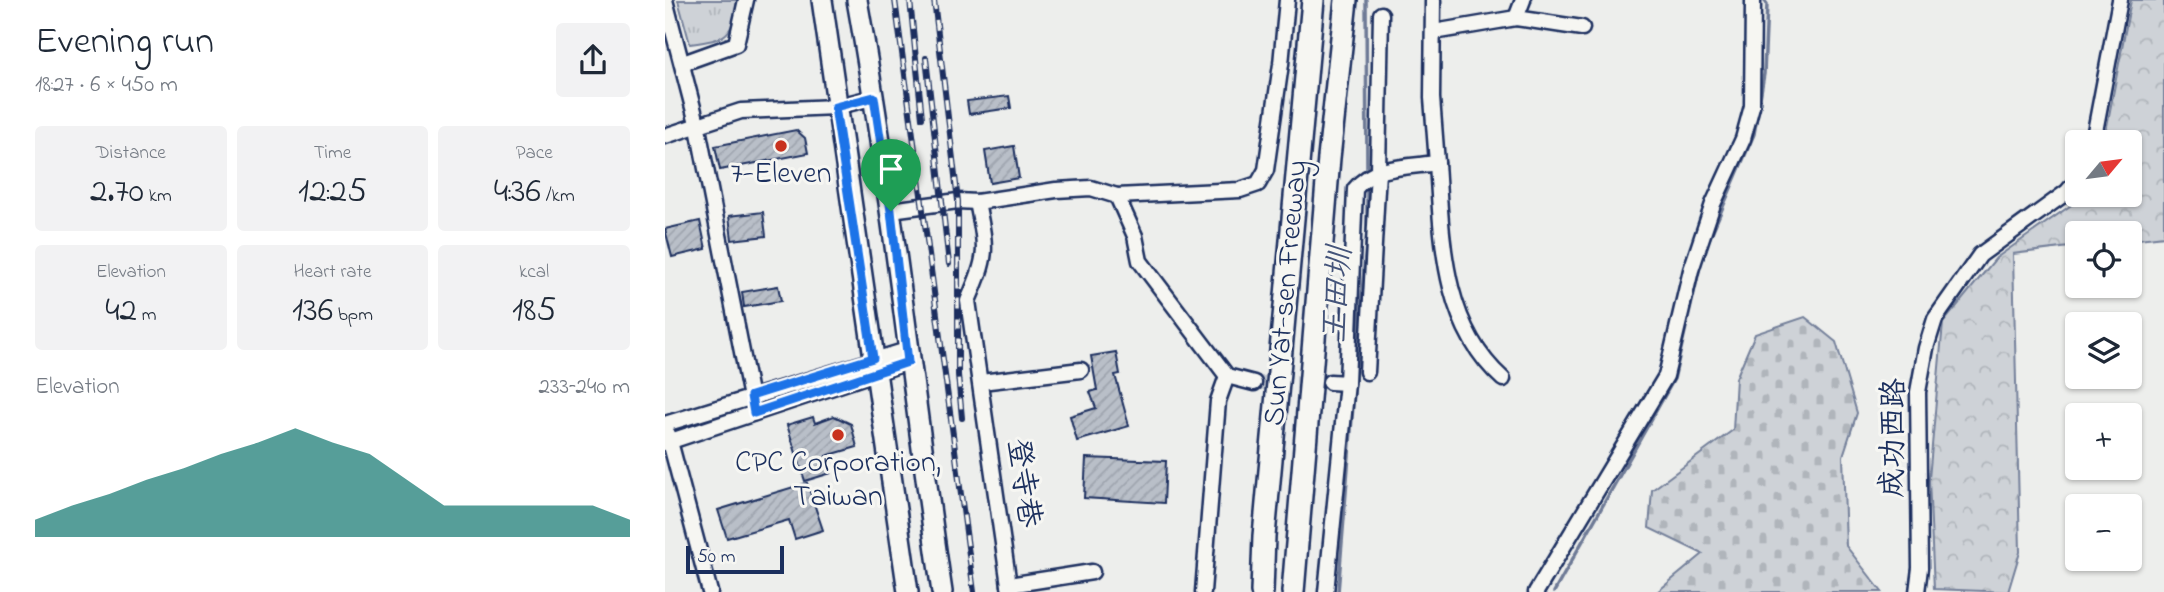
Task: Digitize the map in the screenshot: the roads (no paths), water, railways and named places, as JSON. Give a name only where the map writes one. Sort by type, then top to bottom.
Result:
[{"type":"highway","name":"Sun Yat-sen Freeway","points":[[1262,592],[1264,536],[1313,0]]},
{"type":"highway","name":"Sun Yat-sen Freeway","points":[[1293,592],[1327,171],[1346,0]]},
{"type":"main road","points":[[822,0],[835,107],[908,592]]},
{"type":"main road","points":[[857,0],[891,211],[907,356],[942,592]]},
{"type":"street","points":[[665,0],[697,123],[754,413]]},
{"type":"street","points":[[683,63],[736,44],[746,0]]},
{"type":"street","points":[[891,211],[958,201],[977,202],[1091,188],[1117,195],[1240,190],[1258,184],[1266,170],[1282,64],[1287,0]]},
{"type":"street","points":[[1433,0],[1432,97],[1443,251],[1454,299],[1483,361],[1503,379]]},
{"type":"street","points":[[1516,18],[1523,0]]},
{"type":"street","points":[[1537,592],[1666,376],[1691,270],[1713,204],[1743,139],[1752,106],[1753,0]]},
{"type":"street","points":[[2094,130],[2120,0]]},
{"type":"street","points":[[1367,372],[1378,171],[1381,14]]},
{"type":"street","points":[[1433,32],[1516,18],[1582,28]]},
{"type":"street","points":[[665,136],[697,123],[741,111],[835,107],[874,97]]},
{"type":"street","points":[[1326,592],[1347,383],[1356,189],[1361,180],[1378,171],[1437,163]]},
{"type":"street","name":"成功西路","points":[[1917,592],[1920,568],[1918,392],[1926,348],[1935,319],[1980,255],[2065,193]]},
{"type":"street","points":[[1117,195],[1135,236],[1140,261],[1227,376],[1254,383]]},
{"type":"street","name":"登寺巷","points":[[977,202],[986,248],[984,263],[968,301],[1009,588]]},
{"type":"street","points":[[710,592],[668,443],[665,423],[751,396],[907,356]]},
{"type":"street","points":[[668,443],[874,366]]},
{"type":"street","points":[[981,382],[1081,370]]},
{"type":"street","points":[[1203,592],[1218,401],[1227,376]]},
{"type":"street","points":[[1329,382],[1347,383]]},
{"type":"street","points":[[1009,588],[1092,572]]},
{"type":"waterway","name":"王田圳","points":[[1366,0],[1367,175]]},
{"type":"waterway","points":[[1707,244],[1754,134],[1764,74],[1767,4],[1764,0]]},
{"type":"waterway","name":"王田圳","points":[[1338,592],[1367,232],[1367,182]]},
{"type":"waterway","points":[[1554,592],[1674,379],[1702,258]]},
{"type":"tunnel","points":[[1254,383],[1319,382]]},
{"type":"railway","points":[[895,0],[974,592]]},
{"type":"railway","points":[[910,0],[922,118]]},
{"type":"railway","points":[[934,0],[958,201],[958,375],[962,418]]},
{"type":"railway","points":[[926,58],[949,264]]},
{"type":"place","name":"7-Eleven","points":[[781,146]]},
{"type":"place","name":"CPC Corporation, Taiwan","points":[[838,435]]}]
